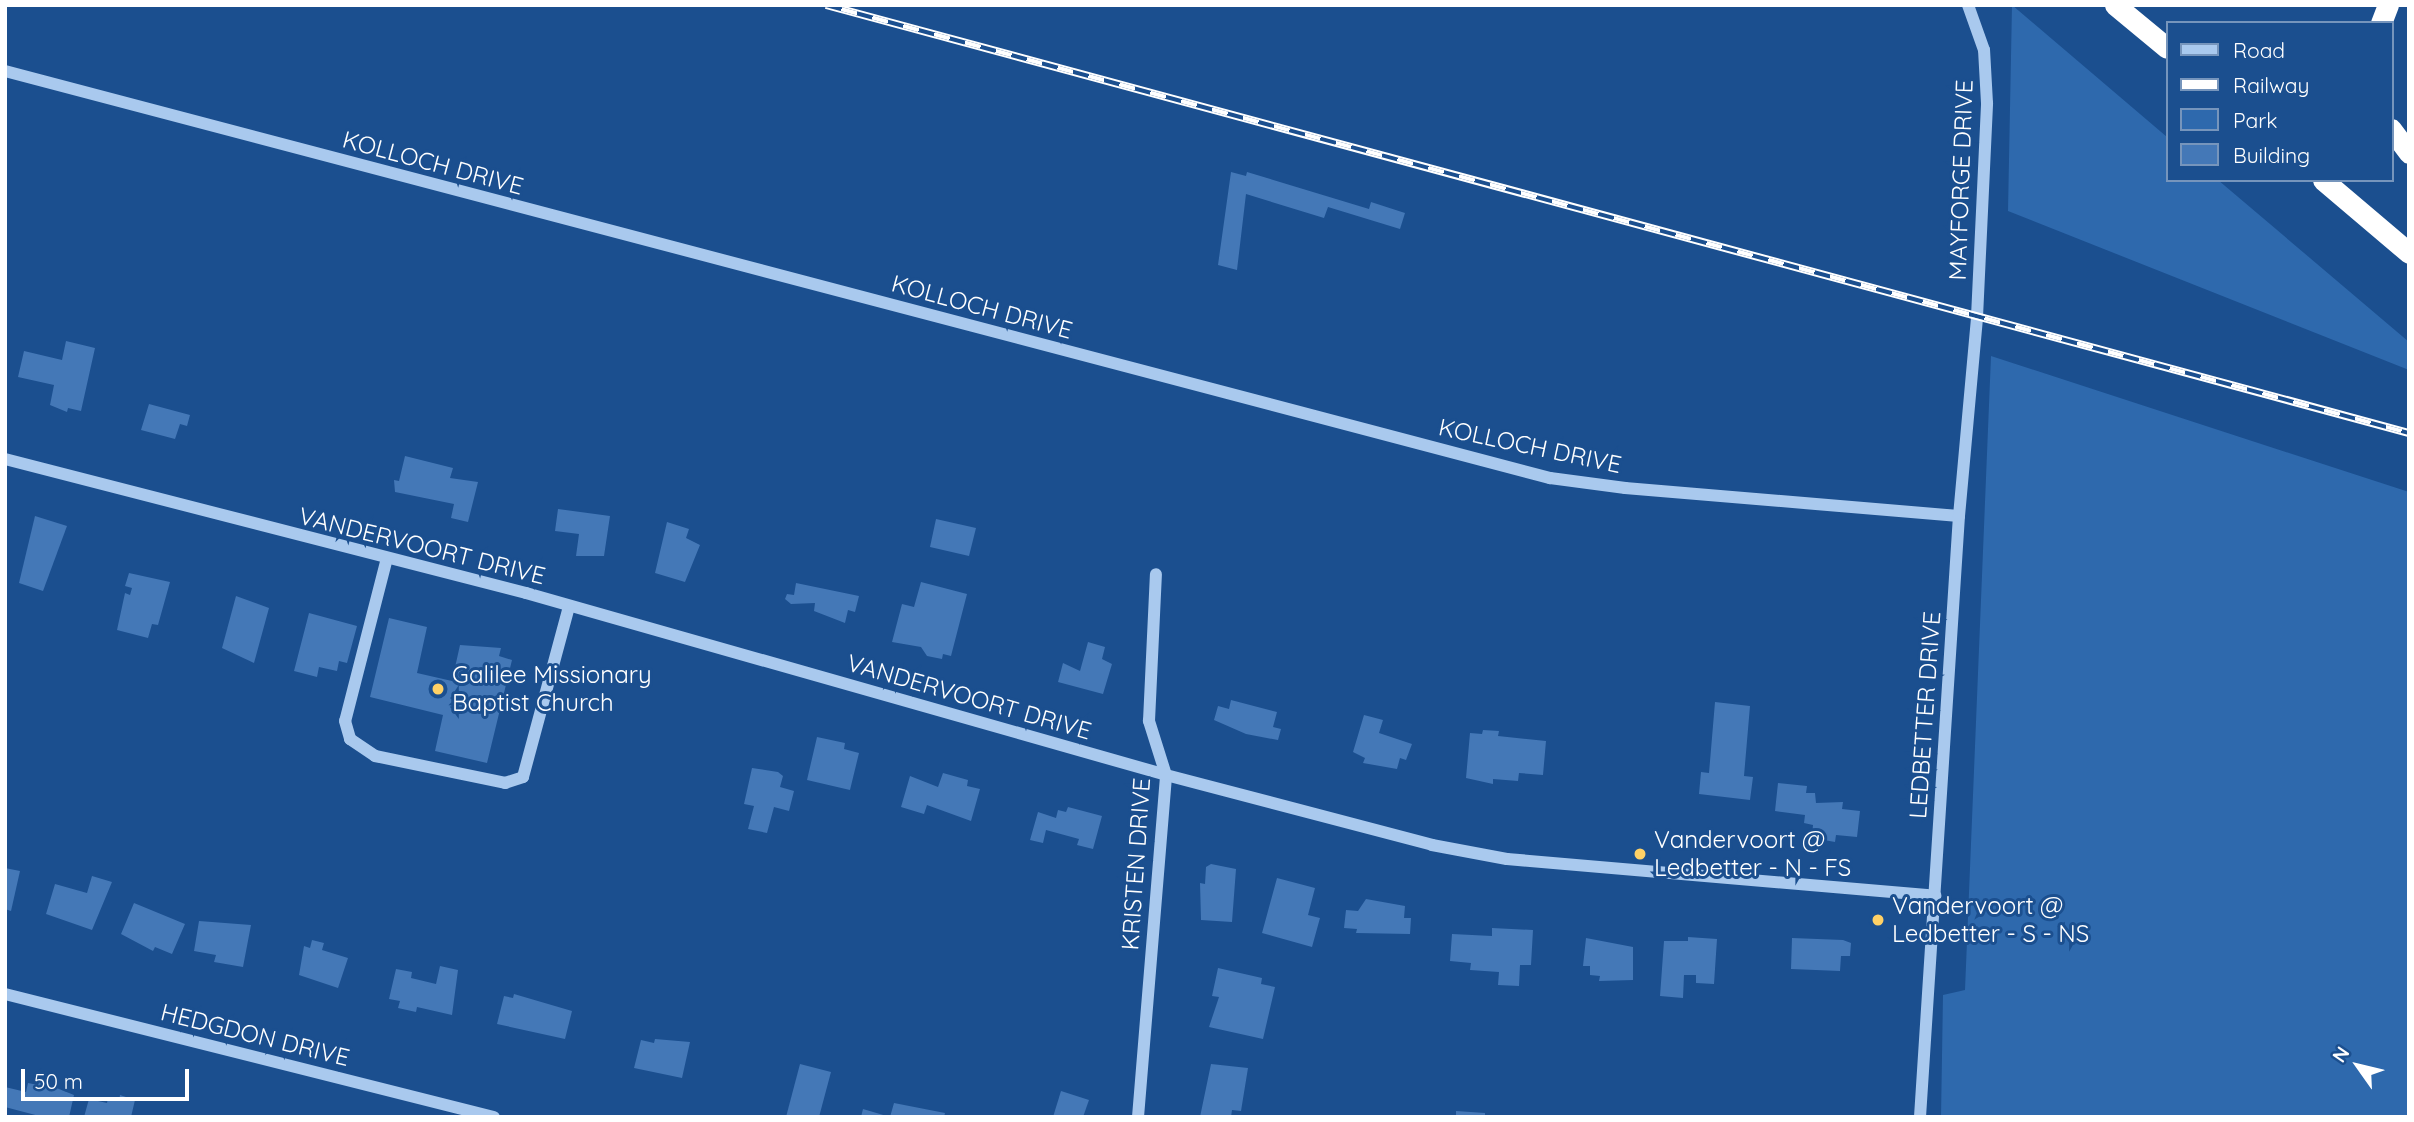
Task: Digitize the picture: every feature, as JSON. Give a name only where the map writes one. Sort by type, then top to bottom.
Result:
[{"type":"highway","points":[[2115,5],[2166,47]]},
{"type":"highway","points":[[2393,132],[2409,153]]},
{"type":"highway","points":[[2325,182],[2409,253]]},
{"type":"street","name":"MAYFORGE DRIVE","points":[[1968,5],[1984,50],[1987,103],[1977,317]]},
{"type":"street","name":"KOLLOCH DRIVE","points":[[5,71],[1550,478],[1625,488],[1959,516]]},
{"type":"street","name":"LEDBETTER DRIVE","points":[[1920,1117],[1959,516],[1977,317]]},
{"type":"street","name":"VANDERVOORT DRIVE","points":[[5,459],[569,606],[1166,775],[1432,845],[1507,859],[1935,896]]},
{"type":"street","points":[[387,558],[345,721],[351,739],[375,756],[505,783],[523,776],[569,606]]},
{"type":"street","name":"KRISTEN DRIVE","points":[[1138,1117],[1166,775],[1149,721],[1156,574]]},
{"type":"street","name":"HEDGDON DRIVE","points":[[5,994],[494,1117]]},
{"type":"green space","points":[[2012,5],[2166,136],[2166,182],[2220,182],[2409,342],[2409,370],[2008,211]]},
{"type":"green space","points":[[1991,356],[2409,492],[2409,1117],[1941,1117],[1943,995],[1965,990]]},
{"type":"building","points":[[1231,172],[1246,176],[1247,172],[1369,209],[1371,202],[1405,213],[1400,229],[1328,207],[1324,218],[1246,194],[1237,270],[1218,265]]},
{"type":"building","points":[[66,341],[95,348],[81,411],[68,408],[67,412],[50,405],[54,385],[18,377],[24,351],[62,360]]},
{"type":"building","points":[[149,404],[190,415],[187,426],[180,424],[175,439],[141,430]]},
{"type":"building","points":[[405,456],[453,468],[450,478],[478,482],[468,522],[451,518],[454,504],[395,492],[394,480],[399,481]]},
{"type":"building","points":[[558,509],[610,516],[604,556],[576,556],[579,534],[555,531]]},
{"type":"building","points":[[35,516],[67,526],[43,591],[19,583]]},
{"type":"building","points":[[936,519],[976,528],[969,556],[930,547]]},
{"type":"building","points":[[667,522],[689,529],[686,538],[700,545],[685,582],[655,573]]},
{"type":"building","points":[[129,573],[170,582],[158,625],[152,624],[148,638],[117,630],[125,593],[130,595],[132,588],[125,586]]},
{"type":"building","points":[[921,582],[967,594],[951,656],[943,654],[942,659],[927,656],[921,647],[892,642],[902,604],[914,607]]},
{"type":"building","points":[[796,583],[859,596],[855,612],[848,610],[845,623],[814,611],[815,603],[791,604],[785,599],[787,594],[794,595]]},
{"type":"building","points":[[236,596],[269,608],[254,663],[222,648]]},
{"type":"building","points":[[309,613],[357,626],[347,663],[339,661],[337,671],[319,667],[317,677],[294,671]]},
{"type":"building","name":"Galilee Missionary Baptist Church","points":[[389,618],[427,627],[417,673],[452,681],[460,645],[501,648],[499,656],[512,660],[487,763],[435,751],[443,715],[370,697]]},
{"type":"building","points":[[1088,642],[1105,647],[1102,659],[1112,664],[1103,694],[1058,682],[1063,663],[1080,671]]},
{"type":"building","points":[[1231,700],[1277,712],[1273,727],[1281,729],[1278,740],[1246,734],[1214,720],[1218,706],[1229,709]]},
{"type":"building","points":[[1715,702],[1750,706],[1744,776],[1753,777],[1750,800],[1699,794],[1701,772],[1709,773]]},
{"type":"building","points":[[1364,715],[1383,720],[1379,733],[1412,744],[1406,760],[1400,758],[1397,769],[1363,763],[1365,758],[1353,752]]},
{"type":"building","points":[[1483,730],[1499,731],[1498,736],[1546,741],[1543,775],[1519,773],[1518,781],[1493,779],[1493,784],[1466,778],[1470,733],[1482,734]]},
{"type":"building","points":[[817,737],[845,743],[844,749],[859,753],[850,790],[807,780]]},
{"type":"building","points":[[752,768],[778,772],[783,776],[780,787],[794,791],[789,811],[774,807],[767,833],[748,829],[754,806],[744,804]]},
{"type":"building","points":[[943,773],[968,780],[967,786],[980,789],[971,821],[927,805],[924,814],[901,807],[910,776],[938,787]]},
{"type":"building","points":[[1778,783],[1807,786],[1806,793],[1815,793],[1816,803],[1843,802],[1842,809],[1860,811],[1857,837],[1836,835],[1835,842],[1824,840],[1825,836],[1812,835],[1813,825],[1804,823],[1805,815],[1775,811]]},
{"type":"building","points":[[1068,807],[1102,816],[1093,849],[1077,845],[1079,839],[1046,830],[1043,843],[1030,840],[1038,812],[1056,818],[1058,810],[1066,812]]},
{"type":"building","points":[[1211,864],[1236,869],[1232,922],[1201,920],[1200,883],[1205,884],[1206,867]]},
{"type":"building","points":[[5,868],[20,871],[11,911],[5,909]]},
{"type":"building","points":[[92,876],[112,882],[92,930],[46,914],[55,884],[87,893]]},
{"type":"building","points":[[1277,878],[1315,888],[1308,915],[1320,918],[1312,947],[1262,933]]},
{"type":"building","points":[[1366,899],[1405,906],[1404,918],[1411,918],[1410,934],[1356,933],[1357,929],[1344,928],[1346,910],[1358,911]]},
{"type":"building","points":[[134,903],[185,924],[172,954],[155,947],[153,951],[121,934]]},
{"type":"building","points":[[199,921],[251,925],[243,967],[214,962],[216,955],[194,951]]},
{"type":"building","points":[[1492,928],[1533,930],[1531,965],[1520,965],[1519,986],[1498,985],[1499,972],[1470,970],[1471,963],[1450,961],[1452,934],[1492,936]]},
{"type":"building","points":[[1688,937],[1717,939],[1714,984],[1696,983],[1696,975],[1684,975],[1683,998],[1660,996],[1664,941],[1688,941]]},
{"type":"building","points":[[1586,938],[1633,947],[1633,980],[1599,981],[1600,976],[1590,975],[1590,966],[1583,966]]},
{"type":"building","points":[[1792,938],[1843,940],[1851,943],[1850,956],[1841,956],[1840,971],[1791,969]]},
{"type":"building","points":[[312,940],[324,943],[322,950],[348,958],[338,988],[299,975],[304,946],[310,948]]},
{"type":"building","points":[[440,966],[458,970],[452,1015],[417,1007],[416,1012],[398,1008],[400,1001],[389,999],[396,969],[412,972],[411,978],[436,984]]},
{"type":"building","points":[[1218,968],[1262,978],[1261,984],[1275,987],[1263,1039],[1209,1027],[1219,997],[1212,996]]},
{"type":"building","points":[[514,994],[572,1011],[565,1039],[497,1024],[504,996],[513,998]]},
{"type":"building","points":[[655,1039],[690,1042],[682,1078],[634,1068],[641,1040],[654,1043]]},
{"type":"building","points":[[800,1064],[831,1072],[819,1117],[786,1117]]},
{"type":"building","points":[[1211,1064],[1248,1068],[1241,1111],[1232,1110],[1231,1117],[1200,1117]]},
{"type":"building","points":[[39,1081],[74,1095],[69,1117],[43,1117],[5,1107],[5,1087],[26,1092],[28,1083],[38,1085]]},
{"type":"building","points":[[1061,1091],[1089,1100],[1083,1117],[1053,1117]]},
{"type":"building","points":[[120,1095],[135,1100],[131,1117],[84,1117],[89,1099],[107,1103],[108,1098],[119,1101]]},
{"type":"building","points":[[894,1103],[945,1113],[944,1117],[890,1117]]},
{"type":"building","points":[[863,1109],[890,1117],[861,1117]]},
{"type":"building","points":[[1456,1111],[1485,1113],[1485,1117],[1456,1117]]},
{"type":"railway","points":[[826,5],[2409,433]]},
{"type":"place","name":"Galilee Missionary Baptist Church","points":[[438,689]]},
{"type":"place","name":"Vandervoort @ Ledbetter - N - FS","points":[[1640,854]]},
{"type":"place","name":"Vandervoort @ Ledbetter - S - NS","points":[[1878,920]]}]
